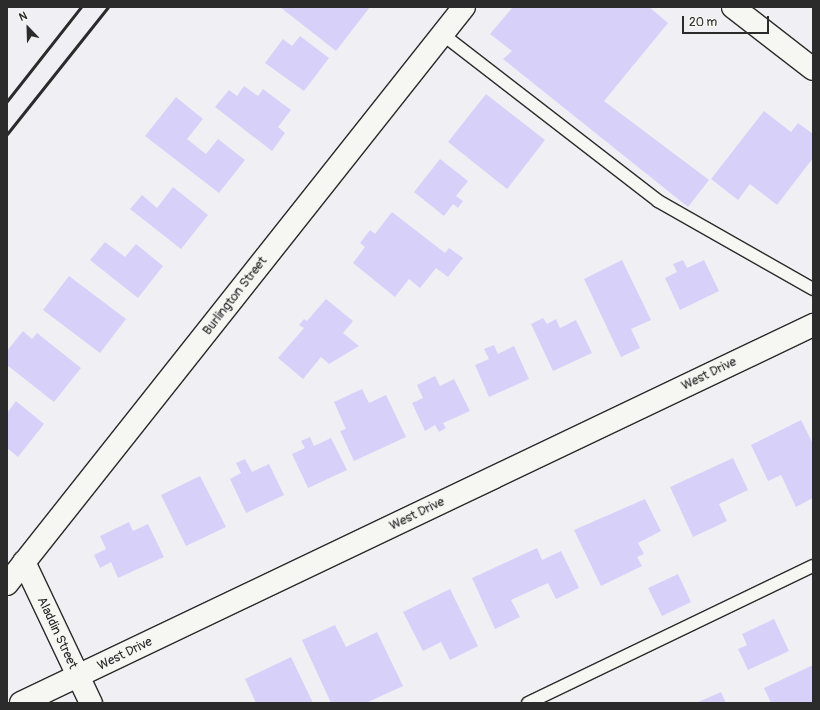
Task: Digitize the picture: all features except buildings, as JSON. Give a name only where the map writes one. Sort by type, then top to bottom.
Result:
[{"type":"street","name":"Burlington Street","points":[[7,584],[464,7]]},
{"type":"street","points":[[733,7],[813,69]]},
{"type":"street","name":"West Drive","points":[[21,703],[813,325]]},
{"type":"street","name":"Aladdin Street","points":[[24,562],[91,703]]},
{"type":"lane","points":[[442,34],[658,201],[813,289]]},
{"type":"lane","points":[[528,703],[813,566]]},
{"type":"railway","points":[[7,101],[81,7]]},
{"type":"railway","points":[[7,134],[108,7]]}]
